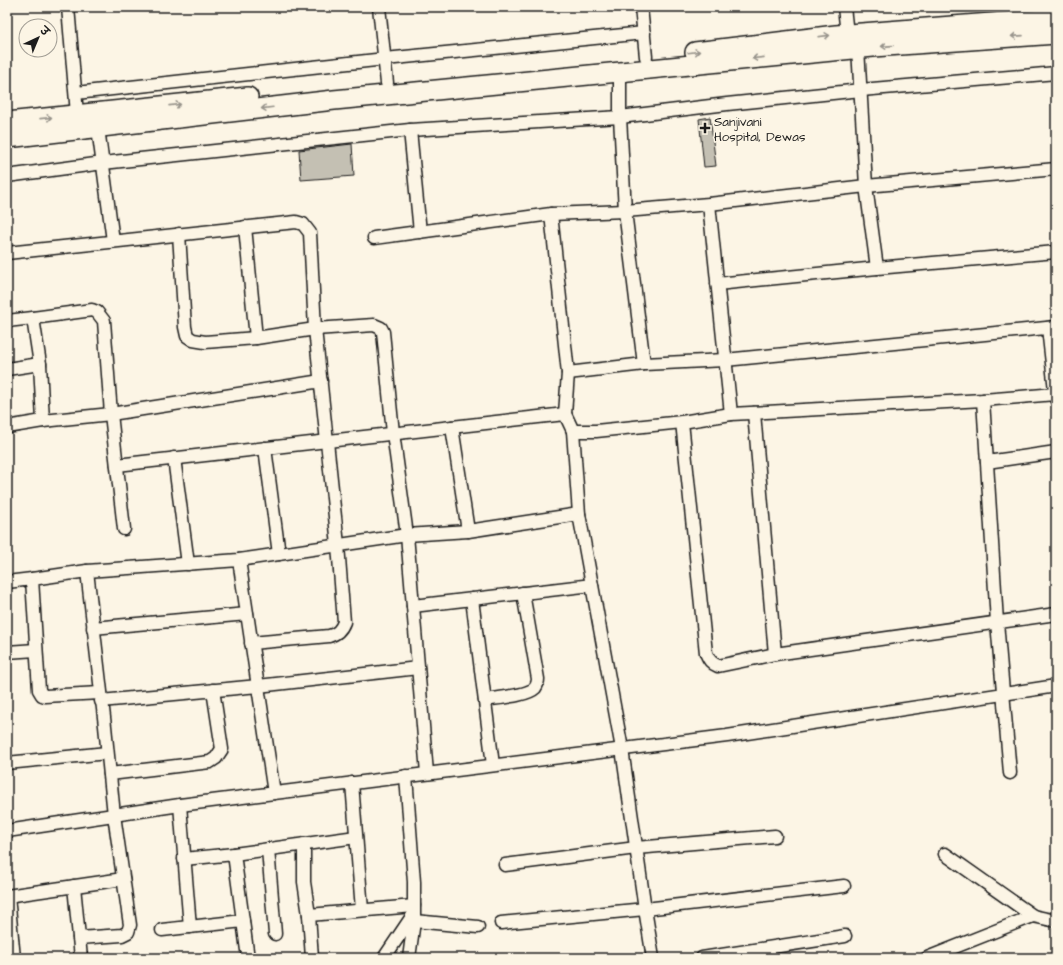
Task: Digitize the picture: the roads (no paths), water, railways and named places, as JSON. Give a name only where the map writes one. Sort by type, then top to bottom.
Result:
[{"type":"main road","points":[[7,138],[334,100],[620,72],[853,41],[1056,18]]},
{"type":"main road","points":[[7,122],[646,57],[853,41],[1056,34]]},
{"type":"street","points":[[68,7],[78,114]]},
{"type":"street","points":[[379,7],[387,83]]},
{"type":"street","points":[[641,7],[646,57]]},
{"type":"street","points":[[844,7],[853,41],[861,90],[866,186],[877,268]]},
{"type":"street","points":[[76,93],[385,59],[644,33]]},
{"type":"street","points":[[620,72],[620,117],[625,211],[644,364]]},
{"type":"street","points":[[7,176],[103,163],[410,130],[620,117],[861,90],[1056,73]]},
{"type":"street","points":[[98,128],[113,241]]},
{"type":"street","points":[[410,130],[420,232]]},
{"type":"street","points":[[374,238],[550,214],[625,211],[709,204],[866,186],[1056,169]]},
{"type":"street","points":[[709,204],[731,414]]},
{"type":"street","points":[[550,214],[568,373],[565,414],[573,431],[579,514],[622,749],[653,958]]},
{"type":"street","points":[[7,253],[296,222],[303,224],[310,233],[315,329],[338,545],[344,622],[336,634],[329,636],[251,643]]},
{"type":"street","points":[[245,227],[256,338]]},
{"type":"street","points":[[179,234],[185,327],[187,336],[194,340],[205,342],[256,338],[315,329],[374,325],[381,328],[383,332],[393,433],[407,535],[427,774]]},
{"type":"street","points":[[717,284],[1056,252]]},
{"type":"street","points":[[7,321],[92,310],[98,312],[104,321],[111,414],[124,529]]},
{"type":"street","points":[[33,318],[40,364],[43,421]]},
{"type":"street","points":[[568,373],[644,364],[726,360],[1052,328],[1056,397],[754,412],[682,422],[596,431],[573,431]]},
{"type":"street","points":[[7,369],[40,364]]},
{"type":"street","points":[[7,427],[43,421],[111,414],[321,382]]},
{"type":"street","points":[[983,400],[997,622],[1010,774]]},
{"type":"street","points":[[754,412],[774,654]]},
{"type":"street","points":[[117,465],[565,414]]},
{"type":"street","points":[[682,422],[706,652],[712,664],[718,666],[774,654],[1056,614]]},
{"type":"street","points":[[452,427],[468,531]]},
{"type":"street","points":[[265,448],[279,554]]},
{"type":"street","points":[[987,462],[1056,452]]},
{"type":"street","points":[[174,458],[188,564]]},
{"type":"street","points":[[7,582],[86,571],[239,560],[407,535],[468,531],[579,514]]},
{"type":"street","points":[[239,560],[274,793]]},
{"type":"street","points":[[79,938],[122,935],[128,932],[130,925],[114,815],[86,571]]},
{"type":"street","points":[[32,579],[39,690],[42,695],[45,696],[101,697],[213,690],[418,668]]},
{"type":"street","points":[[413,606],[592,585]]},
{"type":"street","points":[[484,700],[526,693],[537,684],[538,679],[523,593]]},
{"type":"street","points":[[472,599],[493,765]]},
{"type":"street","points":[[93,628],[247,614]]},
{"type":"street","points":[[7,652],[36,650]]},
{"type":"street","points":[[7,831],[180,805],[727,736],[1056,686]]},
{"type":"street","points":[[110,774],[210,762],[216,758],[222,749],[213,690]]},
{"type":"street","points":[[7,763],[107,753]]},
{"type":"street","points":[[406,776],[414,882],[414,914],[408,958]]},
{"type":"street","points":[[352,783],[362,910]]},
{"type":"street","points":[[180,805],[190,927]]},
{"type":"street","points":[[505,865],[636,848],[775,836]]},
{"type":"street","points":[[184,859],[234,854],[356,837]]},
{"type":"street","points":[[304,844],[304,882],[309,915],[312,958]]},
{"type":"street","points":[[268,849],[275,934]]},
{"type":"street","points":[[234,854],[248,958]]},
{"type":"street","points":[[945,854],[1033,916],[1056,921]]},
{"type":"street","points":[[14,958],[8,896],[123,879]]},
{"type":"street","points":[[74,886],[81,958]]},
{"type":"street","points":[[501,923],[645,909],[844,886]]},
{"type":"street","points":[[309,915],[362,910],[414,914],[478,927]]},
{"type":"street","points":[[384,958],[414,914]]},
{"type":"street","points":[[927,958],[1033,916]]},
{"type":"street","points":[[162,930],[243,921]]},
{"type":"street","points":[[702,958],[846,936]]},
{"type":"place","name":"Sanjivani Hospital, Dewas","points":[[705,128]]}]
